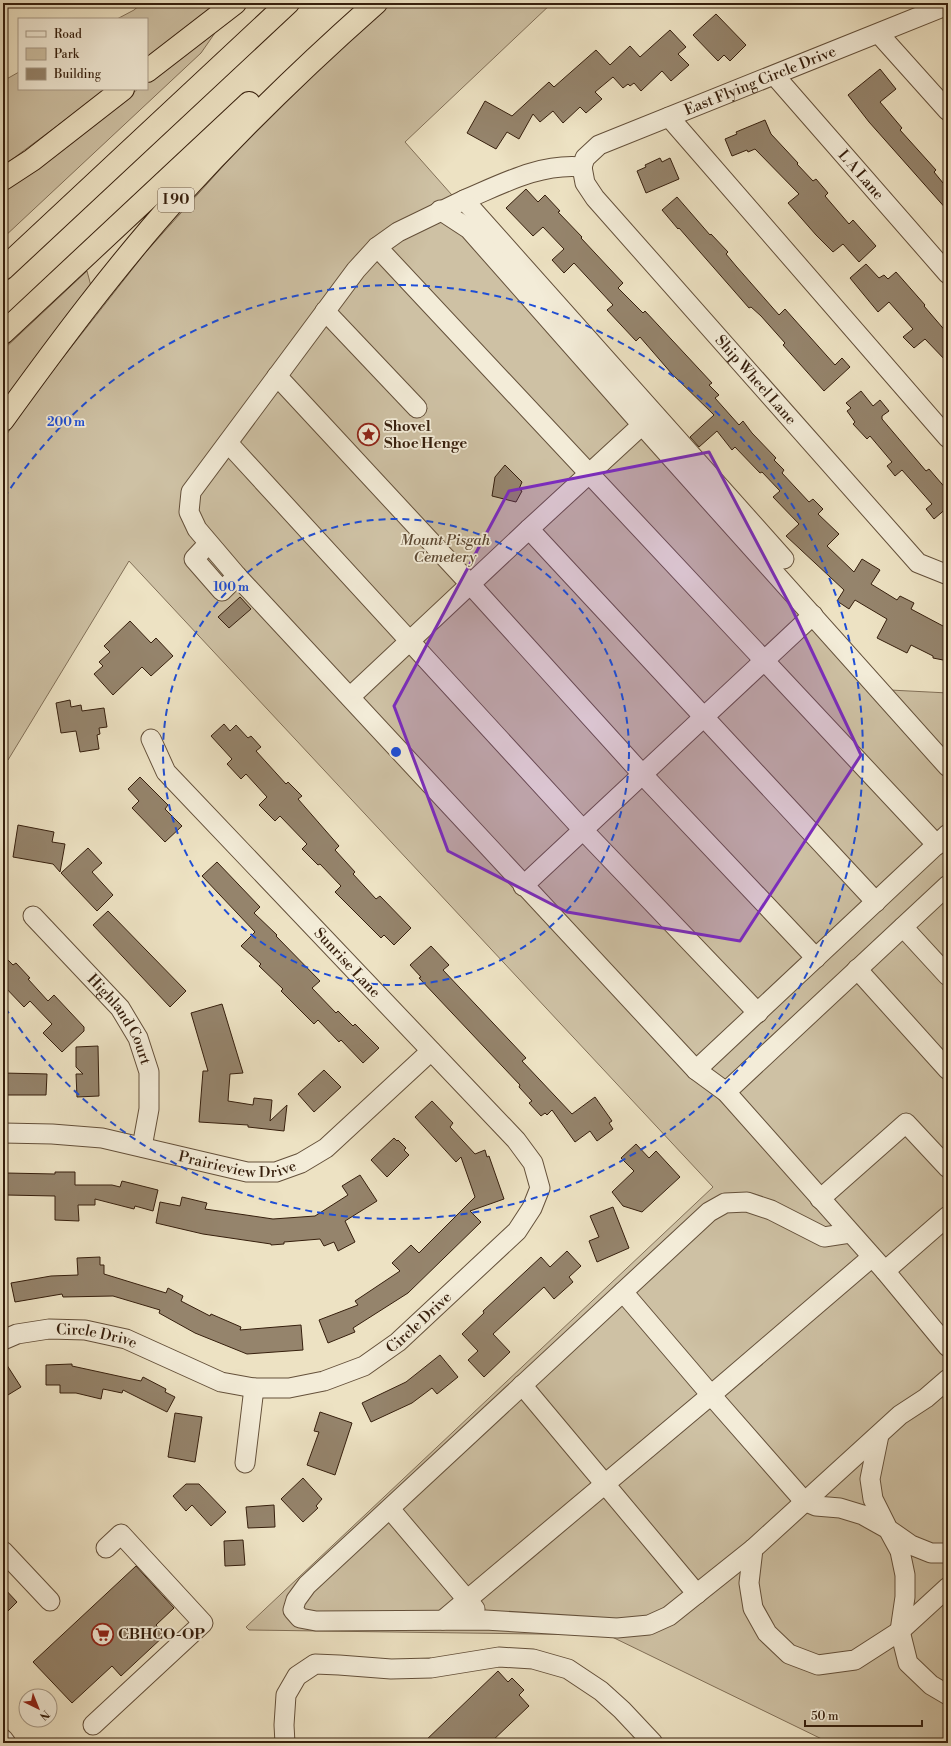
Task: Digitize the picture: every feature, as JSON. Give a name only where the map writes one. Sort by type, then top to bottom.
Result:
[{"type":"highway","points":[[148,70],[235,3]]},
{"type":"highway","points":[[3,269],[288,3]]},
{"type":"highway","name":"I 90","points":[[3,333],[358,3]]},
{"type":"highway","name":"I 90","points":[[3,420],[51,354],[98,294],[179,197],[316,57],[376,3]]},
{"type":"highway","points":[[3,179],[32,160],[122,90]]},
{"type":"street","name":"East Flying Circle Drive","points":[[582,167],[585,158],[599,146],[948,5]]},
{"type":"street","points":[[879,34],[948,111]]},
{"type":"street","name":"L A Lane","points":[[775,76],[948,274]]},
{"type":"street","points":[[669,117],[948,438]]},
{"type":"street","points":[[582,167],[567,166],[529,172],[440,210],[398,232],[377,246],[356,270],[191,492],[189,512],[197,529],[208,544],[237,576],[523,886],[696,1070],[726,1092],[885,1271],[948,1347]]},
{"type":"street","name":"Ship Wheel Lane","points":[[582,167],[585,184],[595,198],[918,563],[948,575]]},
{"type":"street","points":[[464,200],[784,559]]},
{"type":"street","points":[[440,210],[469,229],[642,425],[813,615],[946,759]]},
{"type":"street","points":[[377,246],[588,475],[764,660],[942,840],[696,1070]]},
{"type":"street","points":[[325,311],[417,408]]},
{"type":"street","points":[[277,376],[470,584],[642,774],[816,958]]},
{"type":"street","points":[[350,697],[528,529],[642,425]]},
{"type":"street","points":[[228,443],[583,830],[758,1013]]},
{"type":"street","points":[[528,529],[876,902]]},
{"type":"street","points":[[523,886],[813,615]]},
{"type":"street","name":"Sunrise Lane","points":[[151,739],[166,772],[516,1140],[533,1163],[540,1188]]},
{"type":"street","points":[[726,1092],[948,885]]},
{"type":"street","name":"Highland Court","points":[[33,916],[120,1008],[138,1038],[148,1072],[149,1109],[142,1147]]},
{"type":"street","points":[[903,927],[948,976]]},
{"type":"street","points":[[857,969],[948,1070]]},
{"type":"street","name":"Prairieview Drive","points":[[3,1133],[102,1138],[247,1172],[276,1172],[301,1164],[326,1148],[431,1051]]},
{"type":"street","points":[[820,1199],[906,1123],[948,1168]]},
{"type":"street","name":"Circle Drive","points":[[3,1340],[18,1334],[49,1329],[85,1330],[126,1339],[221,1382],[254,1388],[289,1388],[324,1381],[364,1366],[398,1342],[517,1231],[532,1208],[540,1188]]},
{"type":"street","points":[[850,1233],[824,1237],[771,1210],[748,1202],[725,1203],[709,1212],[307,1585],[296,1600],[293,1610],[300,1618],[316,1621],[485,1620],[617,1628],[649,1625],[669,1616],[753,1549],[900,1415],[926,1398],[948,1379]]},
{"type":"street","points":[[885,1271],[948,1216]]},
{"type":"street","points":[[443,1620],[711,1396],[872,1257]]},
{"type":"street","points":[[623,1292],[711,1396],[804,1501],[816,1506],[840,1508],[863,1514],[911,1545],[932,1554],[948,1553]]},
{"type":"street","points":[[522,1386],[604,1486],[697,1594]]},
{"type":"street","points":[[245,1463],[254,1388]]},
{"type":"street","points":[[926,1398],[948,1390]]},
{"type":"street","points":[[879,1435],[870,1479],[873,1499],[900,1551],[905,1575],[905,1597],[900,1631],[908,1663],[931,1685],[948,1695]]},
{"type":"street","points":[[390,1509],[485,1620]]},
{"type":"street","points":[[93,1725],[203,1623],[121,1534],[106,1548]]},
{"type":"street","points":[[753,1549],[748,1583],[753,1608],[766,1633],[790,1654],[818,1665],[855,1660],[900,1631],[948,1587]]},
{"type":"street","points":[[3,1551],[50,1601]]},
{"type":"street","points":[[285,1743],[284,1725],[286,1695],[297,1676],[315,1664],[339,1664],[391,1669],[431,1668],[499,1656],[533,1658],[568,1669],[601,1691],[622,1710],[653,1743]]},
{"type":"street","points":[[3,1739],[6,1743]]},
{"type":"highlighted area","points":[[709,452],[792,609],[861,755],[740,941],[567,912],[448,851],[394,706],[509,491]]},
{"type":"green space","points":[[142,3],[218,3],[148,57],[148,18],[119,18],[134,10]]},
{"type":"green space","name":"Mount Pisgah Cemetery","points":[[386,3],[552,3],[405,142],[890,690],[948,693],[948,1743],[830,1743],[608,1635],[249,1630],[246,1627],[713,1187],[129,561],[8,760],[3,765],[3,440],[29,401],[145,253],[233,155]]},
{"type":"green space","points":[[217,30],[201,53],[3,238],[3,189],[26,174],[137,90],[148,90],[148,81]]},
{"type":"green space","points":[[18,73],[18,90],[106,90],[3,166],[3,81]]},
{"type":"green space","points":[[87,271],[91,286],[3,404],[3,350]]},
{"type":"building","points":[[716,14],[746,45],[730,61],[724,55],[718,61],[693,35]]},
{"type":"building","points":[[670,30],[686,47],[678,54],[689,65],[671,81],[662,71],[641,91],[634,83],[630,86],[628,84],[623,88],[613,77],[595,92],[602,99],[586,113],[580,107],[563,123],[553,111],[540,122],[533,114],[519,139],[507,132],[496,149],[467,133],[485,101],[512,116],[549,82],[554,87],[596,50],[610,65],[630,46],[640,57]]},
{"type":"building","points":[[880,69],[896,89],[880,102],[902,128],[900,130],[936,170],[934,172],[948,189],[948,211],[869,122],[848,95]]},
{"type":"building","points":[[765,120],[771,134],[813,181],[816,179],[828,193],[825,196],[849,224],[853,220],[876,246],[859,262],[843,244],[833,252],[816,235],[788,203],[799,194],[755,149],[748,152],[747,150],[732,156],[725,139],[737,134],[736,132]]},
{"type":"building","points":[[660,158],[662,162],[670,158],[679,179],[646,193],[637,171],[646,167],[645,165]]},
{"type":"building","points":[[526,189],[538,202],[545,195],[560,211],[558,212],[623,283],[618,288],[643,313],[645,311],[712,383],[709,385],[719,395],[715,398],[739,425],[743,421],[752,433],[776,458],[774,460],[784,470],[782,473],[809,502],[813,499],[823,509],[818,514],[839,534],[827,546],[854,572],[862,559],[880,570],[871,584],[897,600],[900,596],[914,603],[911,609],[943,626],[948,626],[948,661],[933,658],[933,656],[911,645],[907,653],[877,638],[887,619],[855,600],[849,609],[837,601],[844,590],[786,536],[799,524],[773,497],[780,491],[735,447],[732,450],[717,431],[699,447],[690,437],[714,415],[672,374],[640,337],[636,341],[607,310],[613,305],[574,263],[564,273],[552,260],[564,249],[543,227],[533,236],[506,208]]},
{"type":"building","points":[[677,197],[710,235],[711,234],[728,252],[726,254],[779,315],[785,309],[835,365],[842,358],[850,367],[824,391],[783,345],[785,343],[761,316],[751,307],[749,308],[662,210]]},
{"type":"building","points":[[866,264],[879,278],[884,275],[888,279],[896,272],[925,305],[924,306],[948,334],[948,363],[925,339],[914,348],[903,337],[913,329],[889,302],[878,312],[850,278]]},
{"type":"building","points":[[861,391],[873,406],[880,400],[889,411],[882,416],[882,419],[926,471],[929,469],[948,491],[948,507],[934,519],[926,509],[932,504],[902,470],[895,476],[887,466],[892,462],[870,436],[867,439],[853,424],[855,422],[847,411],[851,408],[846,403]]},
{"type":"building","points":[[505,465],[522,482],[519,489],[522,491],[516,502],[492,496],[495,477]]},
{"type":"building","points":[[240,597],[251,609],[229,628],[218,617]]},
{"type":"building","points":[[130,621],[151,643],[156,638],[173,656],[151,676],[142,667],[113,695],[94,674],[103,666],[99,662],[110,652],[104,646]]},
{"type":"building","points":[[70,700],[71,707],[81,705],[82,711],[104,708],[107,727],[99,728],[100,734],[97,735],[99,749],[80,752],[76,731],[61,733],[56,703]]},
{"type":"building","points":[[224,724],[230,731],[236,725],[248,738],[251,736],[261,747],[256,751],[286,784],[288,782],[302,796],[298,799],[339,846],[335,850],[355,872],[353,874],[376,899],[380,896],[411,928],[394,945],[384,935],[381,938],[335,892],[341,886],[320,864],[318,865],[302,849],[307,844],[280,816],[275,821],[259,805],[267,797],[246,774],[241,779],[227,764],[232,759],[211,736]]},
{"type":"building","points":[[140,777],[168,805],[165,809],[182,826],[165,842],[132,808],[139,801],[128,789]]},
{"type":"building","points":[[18,825],[54,832],[52,842],[65,844],[60,872],[53,864],[13,857]]},
{"type":"building","points":[[88,848],[102,863],[92,872],[113,895],[97,911],[61,873]]},
{"type":"building","points":[[217,862],[260,907],[254,913],[320,981],[312,988],[336,1013],[338,1011],[353,1026],[355,1024],[379,1048],[363,1063],[341,1040],[339,1042],[318,1020],[314,1024],[281,991],[283,989],[259,966],[261,964],[241,946],[255,932],[202,876]]},
{"type":"building","points":[[108,911],[186,991],[170,1007],[93,925]]},
{"type":"building","points":[[431,946],[449,965],[443,970],[526,1058],[522,1061],[572,1114],[595,1097],[612,1121],[609,1123],[613,1129],[597,1141],[590,1131],[575,1142],[552,1110],[547,1115],[545,1113],[541,1116],[529,1103],[532,1101],[519,1087],[520,1085],[419,978],[421,977],[410,965]]},
{"type":"building","points":[[3,955],[13,965],[16,963],[48,1001],[54,995],[84,1027],[84,1031],[62,1052],[43,1033],[52,1024],[30,1001],[24,1007],[3,985]]},
{"type":"building","points":[[222,1004],[243,1073],[230,1074],[228,1101],[253,1105],[254,1098],[272,1100],[270,1121],[287,1105],[284,1131],[248,1127],[248,1125],[199,1122],[203,1071],[208,1071],[191,1013]]},
{"type":"building","points":[[98,1046],[99,1096],[77,1097],[76,1074],[83,1074],[76,1067],[76,1047]]},
{"type":"building","points":[[324,1070],[341,1087],[314,1112],[298,1094]]},
{"type":"building","points":[[3,1073],[47,1074],[46,1095],[3,1095]]},
{"type":"building","points":[[432,1101],[453,1123],[450,1127],[475,1154],[485,1150],[487,1157],[489,1156],[504,1199],[470,1211],[481,1222],[408,1293],[353,1328],[355,1332],[328,1343],[319,1320],[358,1305],[355,1301],[400,1271],[392,1263],[411,1245],[419,1253],[475,1197],[461,1157],[456,1162],[415,1117]]},
{"type":"building","points":[[394,1138],[406,1148],[404,1150],[409,1155],[387,1177],[371,1160]]},
{"type":"building","points":[[636,1144],[649,1158],[656,1151],[680,1177],[642,1212],[623,1206],[612,1192],[634,1171],[621,1158]]},
{"type":"building","points":[[55,1172],[75,1172],[75,1185],[112,1185],[120,1187],[122,1181],[158,1190],[153,1211],[135,1206],[134,1209],[95,1199],[95,1205],[78,1205],[79,1221],[55,1220],[55,1196],[6,1195],[6,1173],[55,1174]]},
{"type":"building","points":[[360,1175],[377,1201],[345,1221],[355,1242],[338,1251],[334,1242],[324,1246],[320,1239],[284,1242],[284,1244],[271,1245],[203,1234],[156,1223],[160,1202],[180,1206],[182,1197],[207,1203],[205,1209],[273,1219],[315,1216],[348,1195],[342,1186]]},
{"type":"building","points":[[613,1207],[629,1248],[597,1262],[589,1241],[599,1237],[590,1216]]},
{"type":"building","points":[[567,1251],[581,1266],[569,1277],[573,1282],[554,1299],[544,1287],[493,1334],[510,1352],[484,1377],[468,1360],[478,1351],[462,1334],[484,1313],[483,1311],[541,1257],[550,1267]]},
{"type":"building","points":[[100,1257],[100,1265],[104,1265],[104,1274],[166,1293],[168,1288],[183,1296],[181,1301],[210,1316],[211,1314],[241,1327],[240,1330],[301,1325],[303,1350],[247,1354],[195,1333],[159,1313],[160,1310],[113,1296],[63,1297],[62,1294],[15,1302],[11,1283],[51,1276],[78,1275],[77,1258]]},
{"type":"building","points":[[440,1355],[458,1377],[437,1394],[432,1388],[412,1403],[371,1422],[362,1403],[406,1382]]},
{"type":"building","points":[[3,1359],[21,1387],[3,1398]]},
{"type":"building","points":[[72,1364],[72,1366],[141,1381],[143,1377],[166,1389],[165,1392],[175,1397],[167,1412],[123,1390],[122,1393],[103,1389],[101,1399],[76,1393],[60,1393],[60,1385],[46,1385],[46,1365]]},
{"type":"building","points":[[320,1412],[352,1423],[335,1475],[307,1465],[319,1432],[314,1431]]},
{"type":"building","points":[[175,1413],[202,1417],[195,1462],[168,1457]]},
{"type":"building","points":[[303,1478],[322,1499],[316,1506],[318,1508],[303,1522],[281,1499]]},
{"type":"building","points":[[186,1484],[199,1484],[226,1512],[211,1526],[192,1505],[186,1511],[173,1496]]},
{"type":"building","points":[[274,1505],[275,1527],[248,1528],[246,1507]]},
{"type":"building","points":[[243,1540],[245,1565],[225,1566],[224,1541]]},
{"type":"building","points":[[136,1566],[174,1608],[156,1625],[165,1635],[121,1676],[112,1666],[72,1703],[33,1662]]},
{"type":"building","points":[[3,1587],[17,1602],[3,1616]]},
{"type":"building","points":[[498,1671],[508,1682],[512,1678],[524,1690],[519,1695],[529,1706],[490,1743],[423,1743]]},
{"type":"place","name":"Shovel Shoe Henge","points":[[369,435]]},
{"type":"place","name":"CBHCO-OP","points":[[103,1634]]}]
